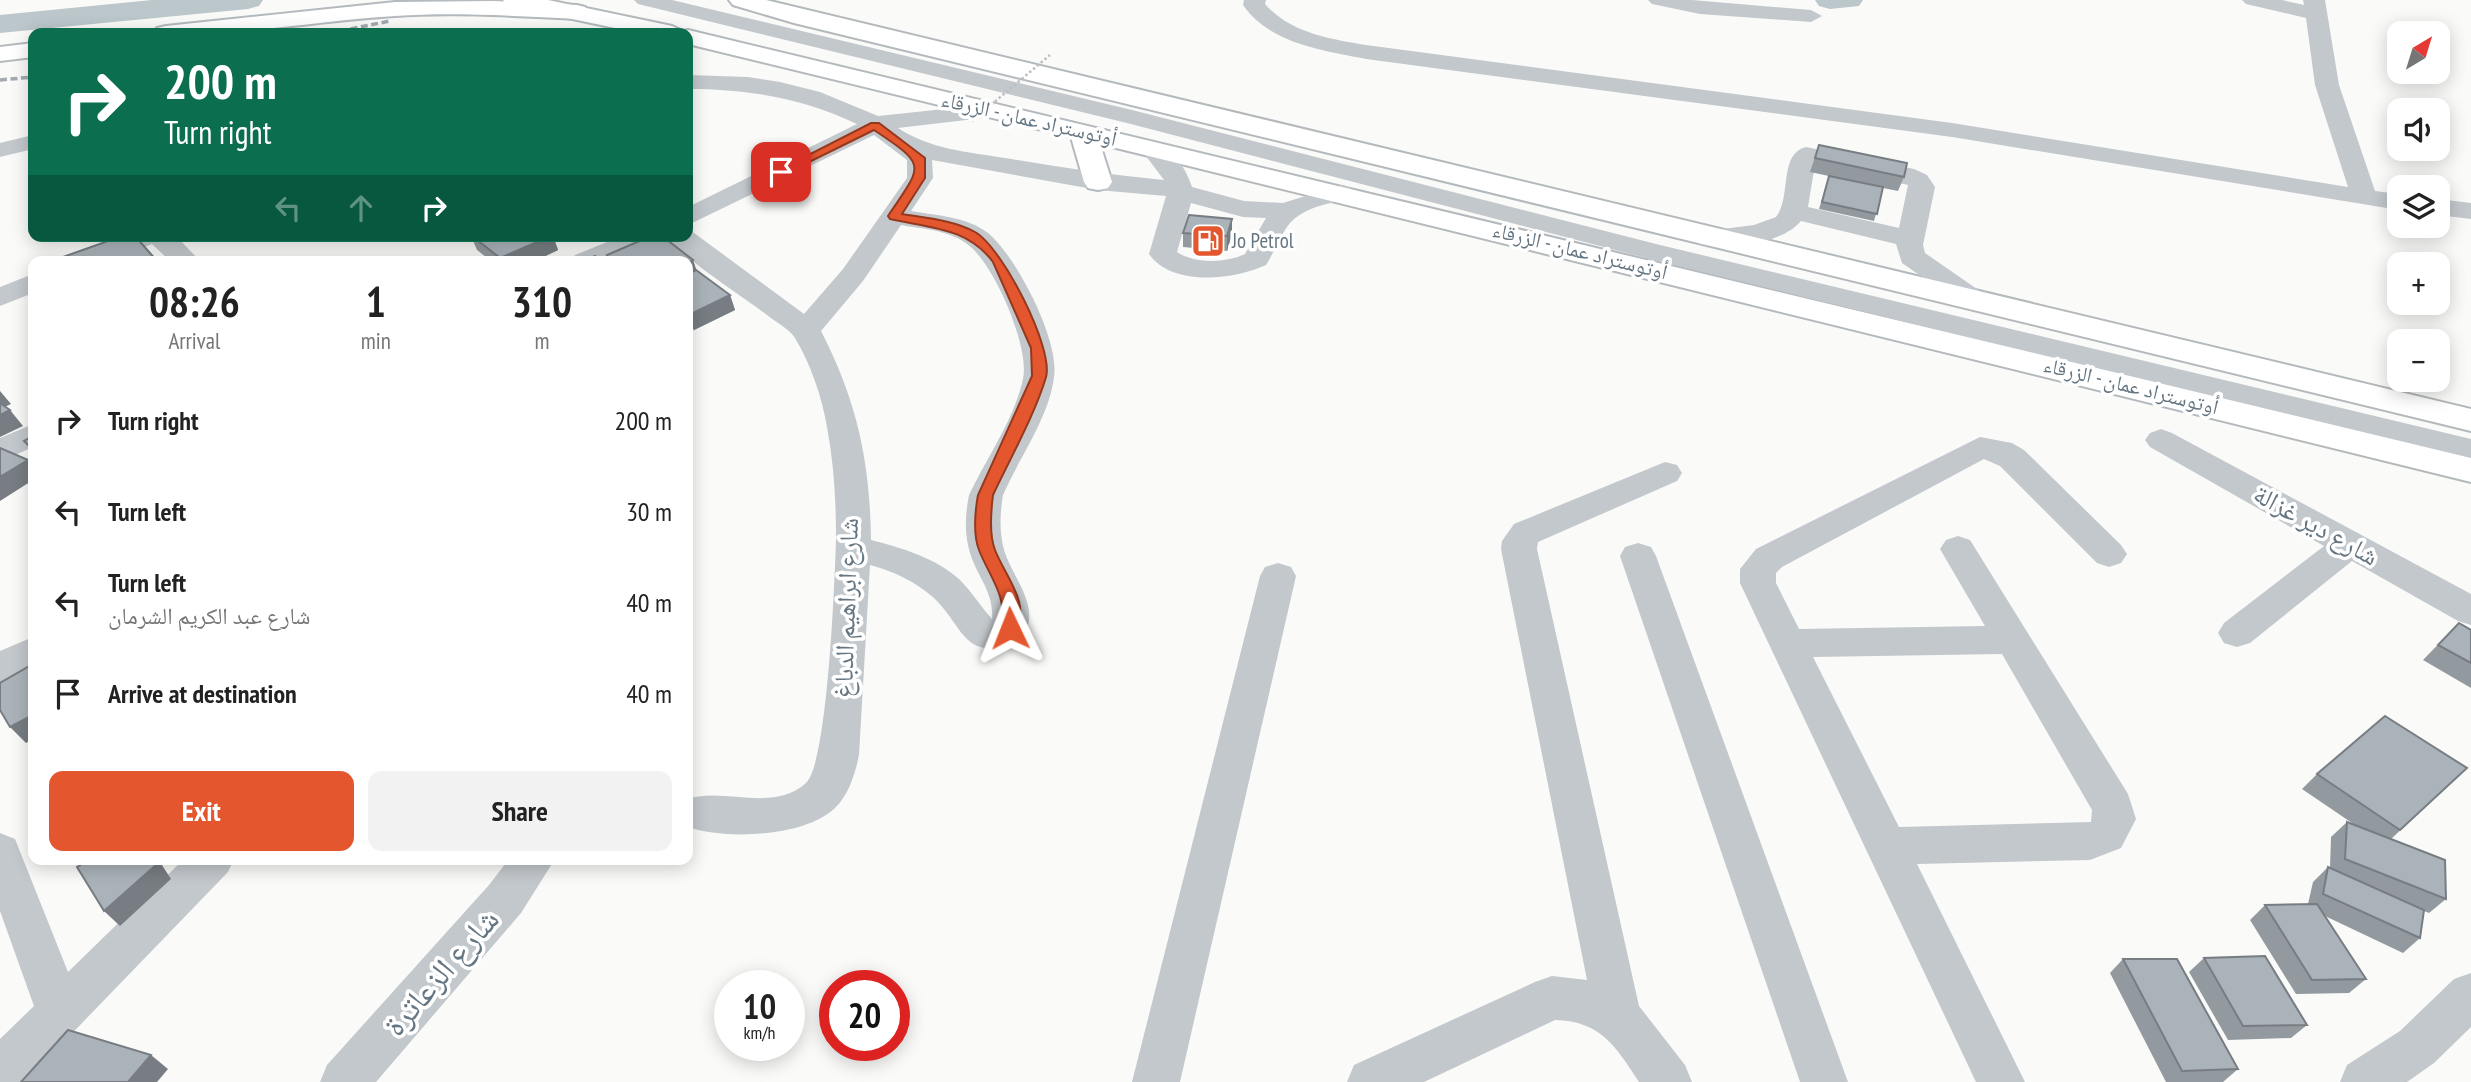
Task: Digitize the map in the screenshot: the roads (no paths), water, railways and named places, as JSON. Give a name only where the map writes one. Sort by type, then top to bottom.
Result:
[{"type":"main road","points":[[515,0],[649,28]]},
{"type":"main road","name":"أوتوستراد عمان - الزرقاء","points":[[741,0],[1083,87],[2471,420]]},
{"type":"main road","points":[[214,28],[395,9],[446,7],[577,12]]},
{"type":"main road","name":"أوتوستراد عمان - الزرقاء","points":[[693,38],[873,81],[982,116],[1083,131],[2471,470]]},
{"type":"main road","points":[[0,54],[28,51]]},
{"type":"main road","points":[[1083,131],[1098,181]]},
{"type":"street","points":[[648,0],[1137,114],[1817,285],[2471,442]]},
{"type":"street","points":[[648,0],[1132,117],[1670,255],[2471,450]]},
{"type":"street","points":[[1255,0],[1254,5],[1261,17],[1275,28],[1351,48],[1502,72],[1953,130],[2387,200]]},
{"type":"street","points":[[1659,0],[1700,8],[1811,16]]},
{"type":"street","points":[[2253,0],[2315,7],[2327,85],[2364,197]]},
{"type":"street","points":[[693,215],[870,121],[887,104],[886,96],[873,81]]},
{"type":"street","points":[[693,82],[736,82],[834,105],[870,121],[919,158],[922,168],[920,178],[853,275],[806,330]]},
{"type":"street","points":[[693,91],[724,92],[870,121],[982,116]]},
{"type":"street","points":[[0,150],[28,143]]},
{"type":"street","points":[[905,145],[937,154],[1098,181],[1181,191],[1278,221]]},
{"type":"street","points":[[1152,148],[1174,169],[1181,191],[1163,254],[1178,264],[1226,268],[1244,266],[1256,259],[1278,221],[1312,199],[1341,193]]},
{"type":"street","points":[[1709,238],[1775,228],[1787,221],[1793,211],[1803,157],[1806,155],[1905,174],[1917,180],[1922,187],[1909,251],[1917,262],[1978,302]]},
{"type":"street","points":[[2450,208],[2471,211]]},
{"type":"street","points":[[1793,211],[1911,240]]},
{"type":"street","points":[[854,549],[896,559],[933,578],[957,599],[978,632],[988,636],[1001,635],[1010,628],[1012,618],[1009,593],[986,548],[983,510],[986,495],[1039,376],[1038,348],[999,262],[981,240],[950,227],[894,216]]},
{"type":"street","points":[[1173,218],[1278,221]]},
{"type":"street","points":[[97,256],[132,242]]},
{"type":"street","points":[[166,242],[181,256]]},
{"type":"street","points":[[597,256],[631,242]]},
{"type":"street","name":"شارع ابراهيم الدباغ","points":[[688,242],[806,330],[820,351],[832,383],[846,445],[854,549],[839,755],[833,777],[817,798],[789,813],[774,817],[700,813]]},
{"type":"street","points":[[0,297],[28,285]]},
{"type":"street","points":[[0,451],[28,436]]},
{"type":"street","name":"شارع دير غزالة","points":[[2161,440],[2471,611]]},
{"type":"street","points":[[2001,1082],[1756,576],[1762,563],[1975,449],[1992,449],[2006,454],[2109,554]]},
{"type":"street","points":[[1618,1016],[1519,549],[1520,541],[1527,533],[1665,473]]},
{"type":"street","points":[[2237,633],[2350,544]]},
{"type":"street","points":[[1886,846],[2090,842],[2099,840],[2112,829],[2113,807],[1958,549]]},
{"type":"street","points":[[1638,556],[1824,1082]]},
{"type":"street","points":[[1156,1082],[1278,576]]},
{"type":"street","points":[[1787,643],[2012,640]]},
{"type":"street","points":[[0,668],[28,654]]},
{"type":"street","points":[[0,1073],[207,865]]},
{"type":"street","name":"شارع الزعاترة","points":[[344,1082],[505,899],[530,865]]},
{"type":"street","points":[[5,879],[61,1014]]},
{"type":"street","points":[[1371,1082],[1552,998],[1573,997],[1596,1002],[1618,1016],[1668,1082]]},
{"type":"street","points":[[2364,1082],[2417,1047],[2468,1006]]},
{"type":"waterway","points":[[0,24],[248,0]]},
{"type":"waterway","points":[[1830,0],[1848,0]]},
{"type":"railway","points":[[355,28],[390,21]]},
{"type":"railway","points":[[0,80],[28,77]]},
{"type":"place","name":"Jo Petrol","points":[[1208,241]]}]
